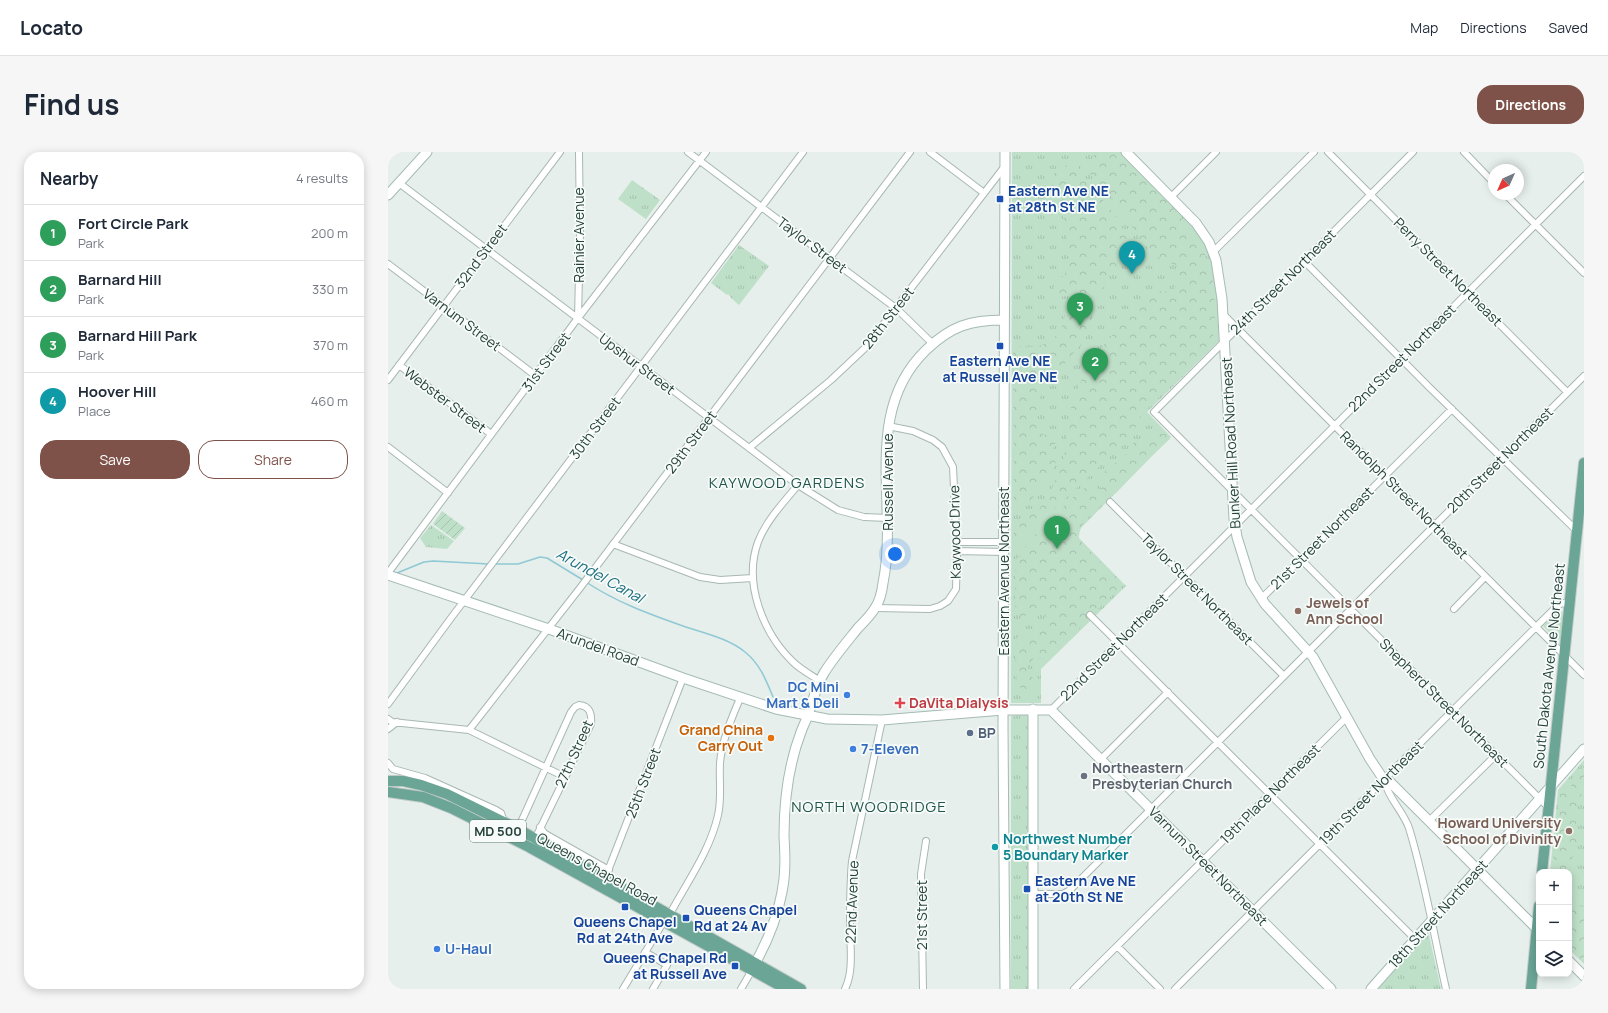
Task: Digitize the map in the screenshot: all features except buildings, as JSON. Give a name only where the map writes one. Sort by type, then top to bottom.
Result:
[{"type":"main road","name":"South Dakota Avenue Northeast","points":[[1542,869],[1577,532],[1581,517],[1584,463]]},
{"type":"main road","name":"Queens Chapel Road","points":[[388,781],[403,781],[421,785],[447,794],[518,829],[532,843]]},
{"type":"main road","name":"Queens Chapel Road","points":[[388,792],[423,797],[532,843],[605,879],[667,918],[754,966],[801,989]]},
{"type":"main road","name":"Queens Chapel Road","points":[[667,918],[681,921],[754,966],[786,989]]},
{"type":"main road","points":[[1531,989],[1537,941]]},
{"type":"street","points":[[388,195],[427,152]]},
{"type":"street","name":"32nd Street","points":[[388,380],[560,152]]},
{"type":"street","name":"Rainier Avenue","points":[[578,318],[580,233],[579,152]]},
{"type":"street","name":"Taylor Street","points":[[688,152],[897,309],[932,344]]},
{"type":"street","name":"31st Street","points":[[388,574],[578,318],[706,152]]},
{"type":"street","name":"30th Street","points":[[388,704],[803,152]]},
{"type":"street","name":"29th Street","points":[[469,730],[549,629],[910,152]]},
{"type":"street","points":[[930,152],[984,193]]},
{"type":"street","name":"Eastern Avenue Northeast","points":[[1005,152],[1003,710],[1005,989]]},
{"type":"street","points":[[1126,152],[1196,223],[1205,236],[1213,252],[1220,277],[1225,341]]},
{"type":"street","points":[[1171,197],[1216,152]]},
{"type":"street","points":[[1213,252],[1314,152]]},
{"type":"street","name":"Perry Street Northeast","points":[[1328,152],[1567,392]]},
{"type":"street","name":"24th Street Northeast","points":[[1154,412],[1413,152]]},
{"type":"street","points":[[1464,152],[1488,177]]},
{"type":"street","name":"28th Street","points":[[749,448],[854,360],[874,338],[1005,166]]},
{"type":"street","name":"22nd Street Northeast","points":[[1051,710],[1584,176]]},
{"type":"street","name":"Upshur Street","points":[[399,183],[798,485],[838,510],[864,517],[888,518]]},
{"type":"street","points":[[1511,200],[1584,273]]},
{"type":"street","points":[[1304,261],[1577,532]]},
{"type":"street","name":"Varnum Street","points":[[388,264],[536,376]]},
{"type":"street","name":"Randolph Street Northeast","points":[[1223,314],[1485,577],[1584,674]]},
{"type":"street","name":"Russell Avenue","points":[[741,989],[770,932],[778,910],[782,892],[785,857],[786,794],[790,768],[801,732],[820,681],[834,659],[875,608],[884,583],[887,555],[888,518],[886,456],[888,426],[891,410],[901,383],[908,370],[918,358],[945,333],[965,325],[993,320],[1004,320]]},
{"type":"street","name":"Bunker Hill Road Northeast","points":[[1225,341],[1235,526],[1248,575],[1261,598],[1308,652],[1321,671],[1384,780],[1386,788],[1409,828],[1430,911],[1446,989]]},
{"type":"street","name":"Webster Street","points":[[399,365],[491,434]]},
{"type":"street","name":"20th Street Northeast","points":[[1033,894],[1061,895],[1069,892],[1584,376]]},
{"type":"street","name":"21st Street Northeast","points":[[1261,598],[1452,409]]},
{"type":"street","name":"Shepherd Street Northeast","points":[[1154,412],[1540,799],[1549,806]]},
{"type":"street","name":"Kaywood Drive","points":[[875,608],[930,609],[940,606],[948,601],[956,589],[957,542],[953,467],[942,447],[933,440],[913,431],[888,426]]},
{"type":"street","points":[[388,447],[448,492]]},
{"type":"street","points":[[798,485],[774,514],[763,531],[754,559],[753,578],[761,612],[766,626],[775,642],[793,662],[820,681]]},
{"type":"street","name":"Taylor Street Northeast","points":[[1110,502],[1284,676]]},
{"type":"street","points":[[957,542],[1004,542]]},
{"type":"street","points":[[613,544],[700,578],[720,580],[753,578]]},
{"type":"street","points":[[957,551],[1004,552]]},
{"type":"street","name":"Arundel Road","points":[[388,574],[549,629],[683,678],[776,709],[808,716]]},
{"type":"street","points":[[1454,609],[1485,577]]},
{"type":"street","name":"19th Street Northeast","points":[[1175,989],[1453,712],[1558,605],[1562,603],[1570,604]]},
{"type":"street","points":[[1090,615],[1415,939]]},
{"type":"street","name":"25th Street","points":[[605,879],[683,678]]},
{"type":"street","points":[[1101,759],[1168,692]]},
{"type":"street","points":[[623,989],[667,918],[701,859],[714,831],[720,804],[720,763],[723,745],[740,696]]},
{"type":"street","name":"27th Street","points":[[518,829],[571,712],[575,707],[582,706],[591,712],[592,716],[590,724],[532,843]]},
{"type":"street","points":[[808,716],[827,719],[882,720],[1003,710],[1051,710]]},
{"type":"street","points":[[1033,710],[1033,989]]},
{"type":"street","name":"Varnum Street Northeast","points":[[1051,710],[1331,989]]},
{"type":"street","name":"19th Place Northeast","points":[[1074,989],[1347,717]]},
{"type":"street","points":[[388,719],[397,722],[469,730],[565,777]]},
{"type":"street","name":"22nd Avenue","points":[[845,989],[848,983],[850,969],[850,884],[852,861],[882,720]]},
{"type":"street","points":[[388,729],[397,722]]},
{"type":"street","name":"18th Street Northeast","points":[[1371,989],[1584,749]]},
{"type":"street","points":[[1429,821],[1496,755]]},
{"type":"street","name":"Queens Chapel Road","points":[[388,763],[393,769],[425,778],[496,810],[501,813],[504,822]]},
{"type":"street","points":[[1384,780],[1390,782],[1536,928]]},
{"type":"street","points":[[1398,809],[1402,801],[1407,799]]},
{"type":"street","name":"Queens Chapel Road","points":[[540,827],[544,833],[605,879]]},
{"type":"street","name":"21st Street","points":[[922,989],[922,874],[926,842]]},
{"type":"street","points":[[1117,946],[1160,989]]},
{"type":"street","points":[[645,952],[667,965],[653,989]]},
{"type":"street","points":[[1572,964],[1584,976]]},
{"type":"green space","points":[[1012,152],[1121,152],[1197,230],[1210,255],[1216,279],[1218,304],[1219,341],[1147,412],[1171,437],[1075,534],[1126,586],[1041,669],[1041,703],[1011,703]]},
{"type":"green space","points":[[1117,152],[1173,208],[1186,223],[1197,240],[1206,257],[1212,274],[1215,307],[1213,335],[1205,351],[1143,413],[1129,437],[1016,546],[1013,542],[1014,525],[1040,508],[1050,494],[1064,458],[1070,411],[1080,383],[1090,365],[1101,348],[1131,313],[1158,291],[1172,292],[1178,279],[1178,268],[1176,265],[1162,260],[1150,251],[1135,232],[1119,205],[1089,173],[1090,163],[1095,153]]},
{"type":"green space","points":[[1069,163],[1078,164],[1081,178],[1099,195],[1114,214],[1127,236],[1133,253],[1125,263],[1108,271],[1104,287],[1094,294],[1091,299],[1091,324],[1085,340],[1067,361],[1055,372],[1039,399],[1035,419],[1040,431],[1044,435],[1054,431],[1059,433],[1053,449],[1056,458],[1055,466],[1035,496],[1027,503],[1019,506],[1015,503],[1014,498],[1013,350],[1018,346],[1036,347],[1053,339],[1061,329],[1066,311],[1082,306],[1086,301],[1084,298],[1078,296],[1070,295],[1060,297],[1053,288],[1065,274],[1070,251],[1064,226],[1064,212],[1061,208],[1053,176],[1055,171],[1063,166],[1068,166]]},
{"type":"green space","points":[[632,180],[660,200],[646,219],[618,199]]},
{"type":"green space","points":[[739,245],[769,266],[739,305],[728,294],[727,295],[711,283]]},
{"type":"green space","points":[[1165,434],[1170,439],[1148,459],[1117,492],[1109,498],[1099,485],[1098,476],[1125,456],[1137,439],[1144,441],[1150,437]]},
{"type":"green space","points":[[1091,483],[1106,502],[1092,513],[1084,522],[1079,533],[1079,539],[1122,585],[1100,607],[1086,617],[1077,632],[1049,657],[1043,659],[1034,658],[1027,667],[1029,674],[1037,682],[1036,691],[1030,692],[1017,686],[1015,648],[1017,638],[1020,635],[1037,635],[1045,628],[1048,621],[1044,613],[1038,611],[1022,617],[1018,615],[1015,605],[1016,559],[1023,555],[1028,542],[1072,498]]},
{"type":"green space","points":[[442,511],[465,528],[455,540],[433,524]]},
{"type":"green space","points":[[431,525],[454,541],[447,549],[426,547],[420,538]]},
{"type":"green space","points":[[1561,611],[1563,614],[1561,638],[1557,641],[1543,626],[1557,612]]},
{"type":"green space","points":[[1029,714],[1029,989],[1011,989],[1011,716]]},
{"type":"green space","name":"Howard University School of Divinity","points":[[1584,760],[1584,964],[1572,952],[1572,869],[1550,869],[1558,790]]},
{"type":"green space","points":[[1584,767],[1584,789],[1578,802],[1576,815],[1578,836],[1577,852],[1569,860],[1567,869],[1552,869],[1560,794],[1564,785],[1571,791],[1573,790],[1570,782]]},
{"type":"green space","points":[[1572,902],[1577,906],[1584,907],[1584,962],[1572,950]]},
{"type":"green space","points":[[1425,935],[1429,935],[1441,989],[1377,989]]},
{"type":"waterway","name":"Arundel Canal","points":[[494,564],[518,564],[540,557],[547,558],[583,580]]},
{"type":"waterway","name":"Arundel Canal","points":[[397,573],[424,562],[433,561],[489,564]]},
{"type":"waterway","name":"Arundel Canal","points":[[586,582],[609,596],[633,607],[715,636],[738,647],[745,652],[759,667],[773,697]]},
{"type":"place","name":"Eastern Ave NE at 28th St NE","points":[[1000,199]]},
{"type":"place","name":"Hoover Hill","points":[[1132,274]]},
{"type":"place","name":"Barnard Hill Park","points":[[1080,326]]},
{"type":"place","name":"Eastern Ave NE at Russell Ave NE","points":[[1000,346]]},
{"type":"place","name":"Barnard Hill","points":[[1095,381]]},
{"type":"place","name":"Fort Circle Park","points":[[1057,549]]},
{"type":"place","name":"Jewels of Ann School","points":[[1298,611]]},
{"type":"place","name":"DC Mini Mart & Deli","points":[[847,695]]},
{"type":"place","name":"DaVita Dialysis","points":[[900,703]]},
{"type":"place","name":"BP","points":[[970,733]]},
{"type":"place","name":"Grand China Carry Out","points":[[771,738]]},
{"type":"place","name":"7-Eleven","points":[[853,749]]},
{"type":"place","name":"Northeastern Presbyterian Church","points":[[1084,776]]},
{"type":"place","name":"Howard University School of Divinity","points":[[1569,831]]},
{"type":"place","name":"Northwest Number 5 Boundary Marker","points":[[995,847]]},
{"type":"place","name":"Eastern Ave NE at 20th St NE","points":[[1027,889]]},
{"type":"place","name":"Queens Chapel Rd at 24th Ave","points":[[625,907]]},
{"type":"place","name":"Queens Chapel Rd at 24 Av","points":[[686,918]]},
{"type":"place","name":"U-Haul","points":[[437,949]]},
{"type":"place","name":"Queens Chapel Rd at Russell Ave","points":[[735,966]]},
{"type":"district","name":"KAYWOOD GARDENS","points":[[787,483]]},
{"type":"district","name":"NORTH WOODRIDGE","points":[[869,807]]}]
